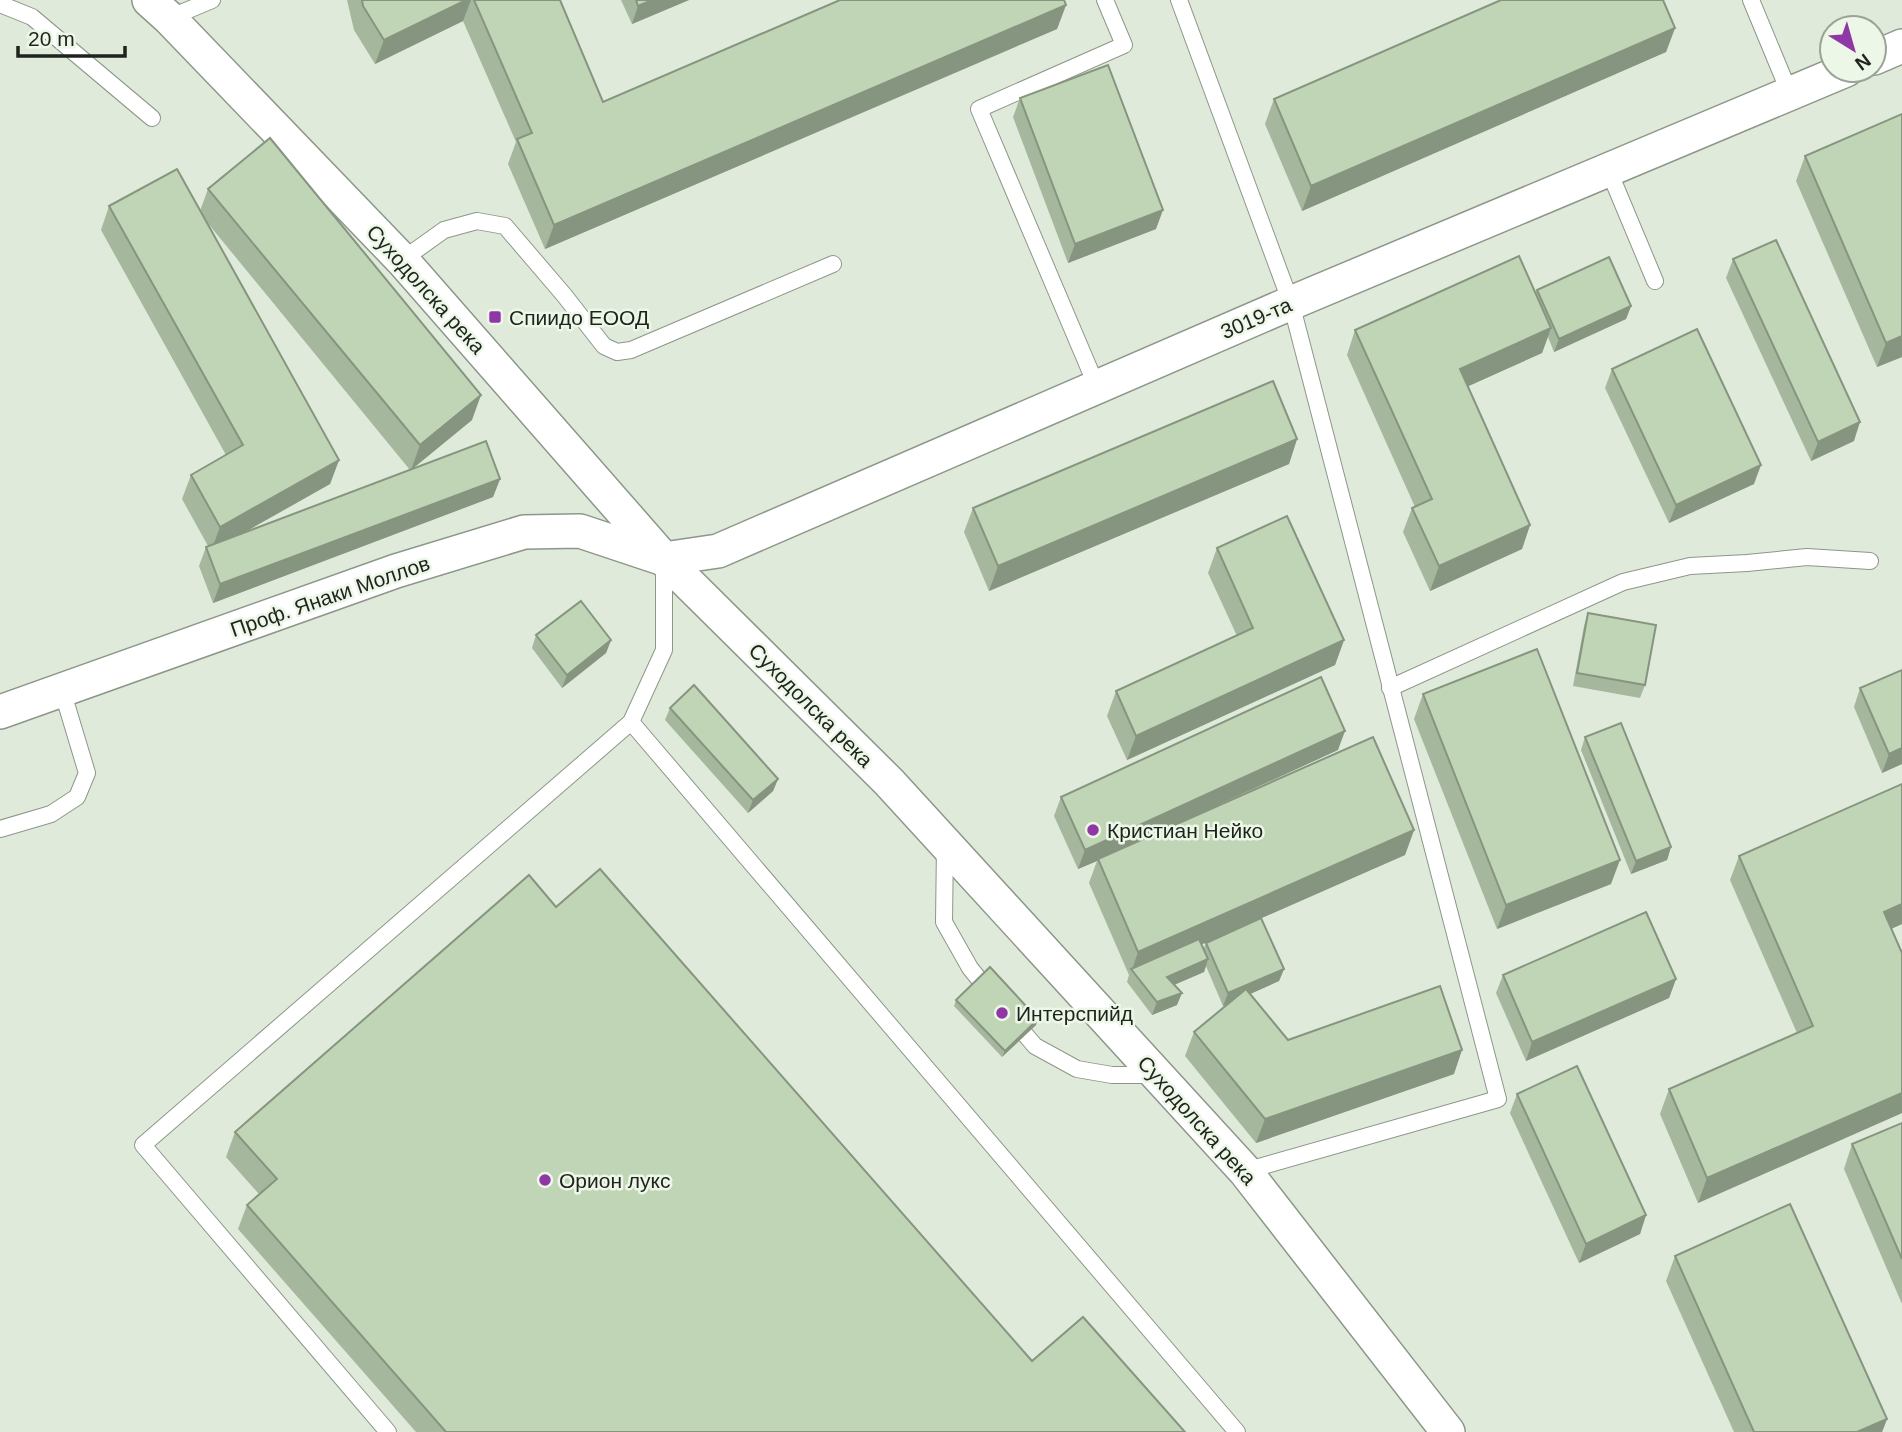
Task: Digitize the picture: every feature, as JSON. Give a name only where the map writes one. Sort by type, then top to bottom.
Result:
[{"type":"street","name":"Суходолска река","points":[[159,9],[402,260],[664,559],[889,782],[1245,1171],[1448,1432]]},
{"type":"street","name":"3019-та","points":[[664,559],[718,551],[1291,303],[1818,82]]},
{"type":"street","name":"Проф. Янаки Моллов","points":[[0,712],[396,571],[524,531],[580,531],[664,559]]},
{"type":"lane","points":[[159,9],[212,0]]},
{"type":"lane","points":[[1097,387],[979,108],[1124,45],[1105,0]]},
{"type":"lane","points":[[1179,0],[1291,303],[1498,1098],[1245,1171]]},
{"type":"lane","points":[[1751,0],[1790,94]]},
{"type":"lane","points":[[0,4],[32,17],[152,118]]},
{"type":"lane","points":[[1609,171],[1655,281]]},
{"type":"lane","points":[[402,260],[444,230],[477,221],[505,226],[604,346],[617,352],[631,350],[833,264]]},
{"type":"lane","points":[[1391,688],[1623,582],[1690,566],[1807,557],[1870,561]]},
{"type":"lane","points":[[388,1432],[143,1145],[631,722],[664,650],[664,559]]},
{"type":"lane","points":[[0,829],[51,814],[76,797],[87,773],[62,690]]},
{"type":"lane","points":[[631,722],[1237,1432]]},
{"type":"lane","points":[[945,843],[944,922],[970,968],[1035,1046],[1077,1069],[1112,1075],[1156,1074]]},
{"type":"building","points":[[362,0],[466,0],[384,40]]},
{"type":"building","points":[[474,0],[560,0],[603,102],[840,0],[1064,0],[1066,5],[554,225],[517,139],[532,133]]},
{"type":"building","points":[[636,0],[652,0],[638,6]]},
{"type":"building","points":[[1501,0],[1663,0],[1675,28],[1311,186],[1274,99]]},
{"type":"building","points":[[1108,65],[1163,210],[1075,244],[1020,98]]},
{"type":"building","points":[[1902,114],[1902,336],[1886,343],[1805,156]]},
{"type":"building","points":[[270,138],[481,395],[420,445],[208,189]]},
{"type":"building","points":[[177,169],[339,460],[220,527],[191,475],[243,445],[109,206]]},
{"type":"building","points":[[1776,240],[1860,422],[1818,442],[1733,259]]},
{"type":"building","points":[[1519,256],[1551,328],[1460,369],[1530,525],[1439,566],[1412,508],[1432,499],[1355,330]]},
{"type":"building","points":[[1609,257],[1631,306],[1559,339],[1537,290]]},
{"type":"building","points":[[1697,329],[1761,465],[1676,505],[1612,369]]},
{"type":"building","points":[[1273,381],[1297,439],[998,566],[973,508]]},
{"type":"building","points":[[486,441],[500,479],[220,584],[206,547]]},
{"type":"building","points":[[1287,516],[1344,640],[1136,736],[1116,691],[1253,628],[1217,548]]},
{"type":"building","points":[[581,601],[611,640],[567,675],[536,635]]},
{"type":"building","points":[[1588,613],[1656,625],[1645,685],[1577,673]]},
{"type":"building","points":[[1537,649],[1620,860],[1506,905],[1423,694]]},
{"type":"building","points":[[1902,670],[1902,748],[1889,754],[1860,688]]},
{"type":"building","points":[[1321,677],[1345,731],[1085,850],[1061,797]]},
{"type":"building","points":[[694,685],[778,779],[753,800],[670,708]]},
{"type":"building","points":[[1621,723],[1671,847],[1636,861],[1585,737]]},
{"type":"building","points":[[1373,737],[1414,830],[1138,952],[1098,859]]},
{"type":"building","points":[[1902,784],[1902,904],[1884,912],[1902,953],[1902,1093],[1707,1178],[1669,1089],[1813,1026],[1739,856]]},
{"type":"building","name":"Орион лукс","points":[[600,869],[1032,1361],[1083,1317],[1185,1432],[446,1432],[247,1205],[277,1179],[235,1132],[529,875],[556,907]]},
{"type":"building","points":[[1646,912],[1676,979],[1532,1042],[1503,975]]},
{"type":"building","points":[[1261,918],[1284,969],[1228,993],[1206,943]]},
{"type":"building","points":[[1199,939],[1208,959],[1167,977],[1182,993],[1157,1002],[1131,969]]},
{"type":"building","points":[[990,967],[1038,1019],[1005,1051],[956,1000]]},
{"type":"building","points":[[1440,986],[1462,1050],[1265,1119],[1194,1032],[1246,989],[1288,1040]]},
{"type":"building","points":[[1577,1066],[1646,1215],[1586,1244],[1517,1094]]},
{"type":"building","points":[[1902,1123],[1902,1259],[1852,1144]]},
{"type":"building","points":[[1790,1204],[1887,1419],[1857,1432],[1754,1432],[1675,1256]]},
{"type":"place","name":"Спиидо ЕООД","points":[[495,317]]},
{"type":"place","name":"Кристиан Нейко","points":[[1093,830]]},
{"type":"place","name":"Интерспийд","points":[[1002,1013]]},
{"type":"place","name":"Орион лукс","points":[[545,1180]]}]
